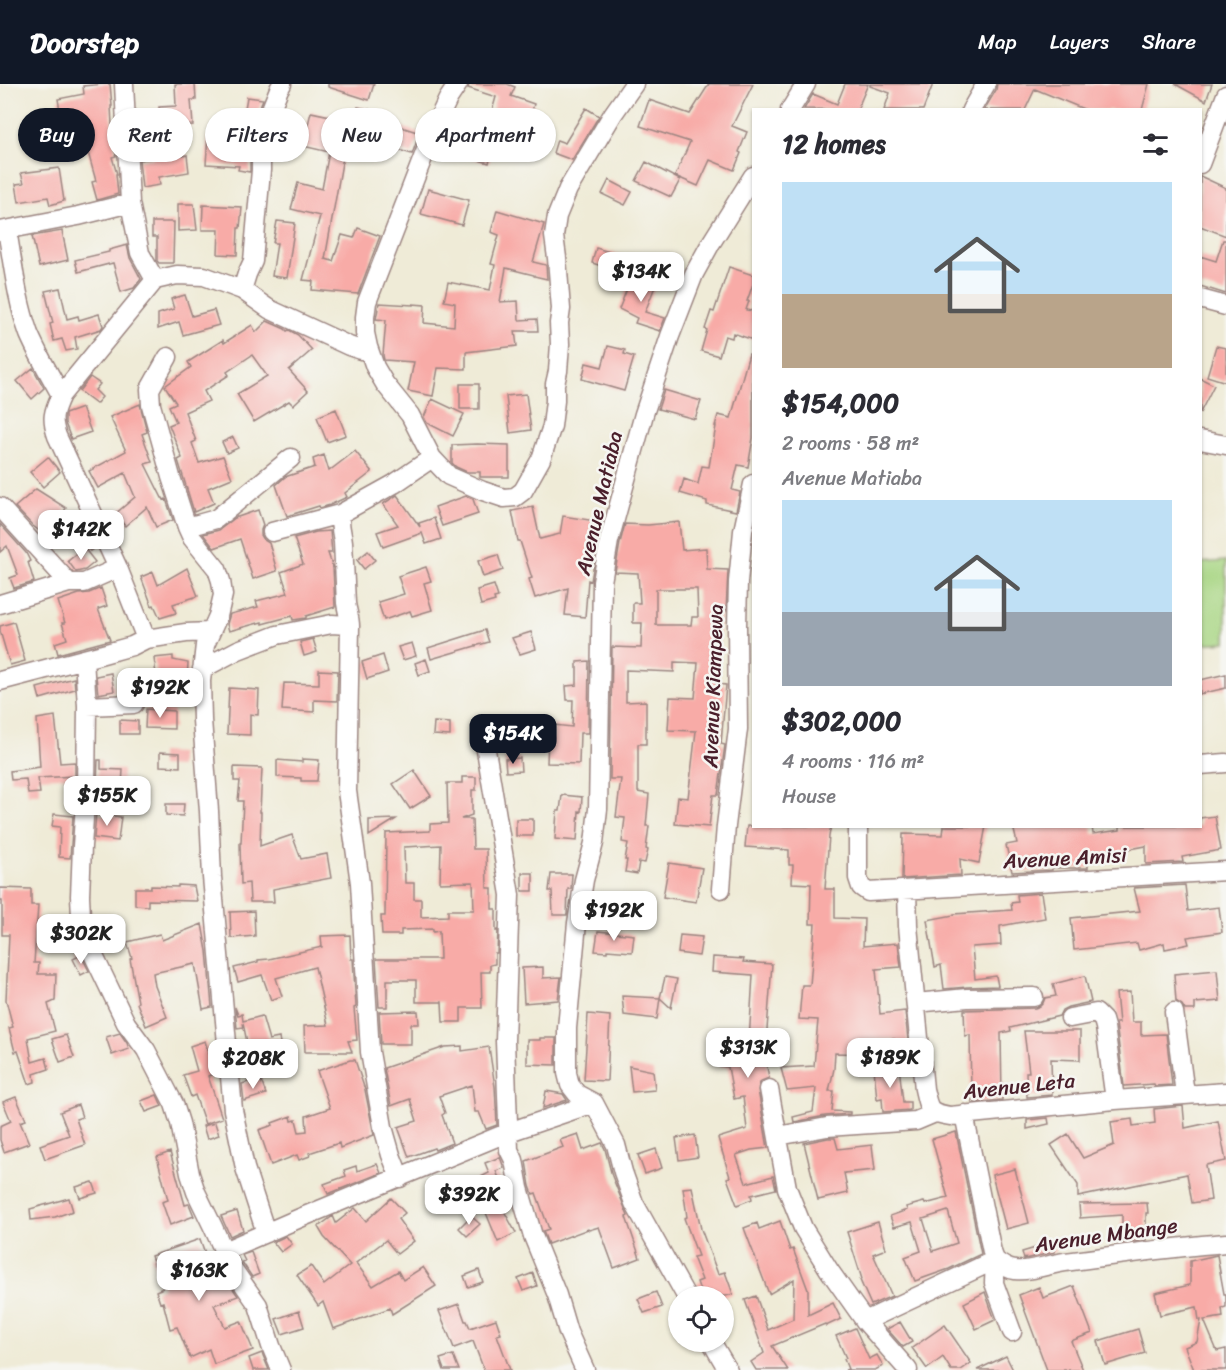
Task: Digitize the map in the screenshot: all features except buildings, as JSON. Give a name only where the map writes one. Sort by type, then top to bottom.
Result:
[{"type":"street","points":[[124,84],[130,203],[140,253],[155,280]]},
{"type":"street","points":[[242,290],[253,261],[261,170],[261,134],[282,84]]},
{"type":"street","points":[[459,84],[448,99],[436,124],[367,303],[365,333],[375,367],[385,384],[410,415],[432,458],[449,476],[504,498],[515,496],[523,491],[541,459],[552,426],[561,309],[554,236],[557,216],[568,189],[613,114],[634,84]]},
{"type":"street","points":[[791,108],[807,84]]},
{"type":"street","points":[[972,108],[986,84]]},
{"type":"street","points":[[1202,161],[1218,137],[1226,95]]},
{"type":"street","name":"Avenue Matiaba","points":[[680,1286],[634,1203],[615,1145],[594,1103],[577,1094],[570,1085],[567,1073],[567,1028],[577,923],[584,880],[594,843],[598,809],[602,582],[609,541],[644,414],[694,274],[752,178]]},
{"type":"street","points":[[61,395],[28,331],[4,231],[130,203]]},
{"type":"street","points":[[146,639],[118,568],[64,452],[54,425],[53,415],[61,395],[155,280],[177,275],[204,276],[242,290],[269,309],[349,346],[362,350],[368,347]]},
{"type":"street","points":[[1202,300],[1226,306]]},
{"type":"street","points":[[168,357],[150,389],[151,405],[187,527],[192,538],[217,569],[223,595],[219,616],[205,645],[201,681],[212,877],[232,1110],[245,1168],[266,1233]]},
{"type":"street","points":[[1202,440],[1226,445]]},
{"type":"street","points":[[187,527],[216,519],[291,458]]},
{"type":"street","points":[[272,532],[340,514],[394,484],[432,458]]},
{"type":"street","name":"Avenue Kiampewa","points":[[721,889],[738,729],[738,582],[743,531],[752,489]]},
{"type":"street","points":[[0,507],[69,583]]},
{"type":"street","points":[[340,514],[346,607],[350,618],[347,791],[360,883],[370,1052],[383,1127],[400,1178]]},
{"type":"street","points":[[0,604],[69,583],[84,583],[118,568]]},
{"type":"street","points":[[202,669],[238,650],[277,635],[332,624],[350,626]]},
{"type":"street","points":[[0,681],[132,646],[146,639],[210,632]]},
{"type":"street","points":[[84,659],[87,706],[86,790],[81,846],[80,897],[85,934],[126,1023],[146,1050],[174,1104],[196,1192],[230,1265],[258,1305],[281,1370]]},
{"type":"street","points":[[87,706],[134,704]]},
{"type":"street","points":[[484,738],[510,895],[505,1041],[509,1150],[514,1160],[519,1188],[533,1236],[557,1295],[568,1332],[585,1370]]},
{"type":"street","points":[[1202,765],[1226,763]]},
{"type":"street","name":"Avenue Amisi","points":[[858,828],[858,878],[861,887],[868,892],[1226,871]]},
{"type":"street","name":"Avenue Leta","points":[[907,890],[908,926],[924,1089],[928,1106],[935,1113],[950,1116],[1226,1092]]},
{"type":"street","points":[[915,1004],[968,998],[1034,997]]},
{"type":"street","points":[[1174,1012],[1185,1094]]},
{"type":"street","points":[[1070,1018],[1096,1013],[1102,1020],[1105,1027],[1115,1100]]},
{"type":"street","points":[[769,1089],[788,1188],[803,1228],[865,1321],[908,1370]]},
{"type":"street","points":[[224,1251],[509,1132],[594,1103]]},
{"type":"street","points":[[778,1136],[827,1127],[916,1121],[935,1113]]},
{"type":"street","points":[[964,1114],[995,1260],[994,1283],[1012,1332]]},
{"type":"street","name":"Avenue Mbange","points":[[995,1260],[1004,1267],[1022,1270],[1061,1263],[1226,1243]]},
{"type":"street","points":[[865,1321],[995,1260]]},
{"type":"street","points":[[717,1352],[728,1370]]},
{"type":"green space","points":[[1226,561],[1226,642],[1202,644],[1202,563]]}]
